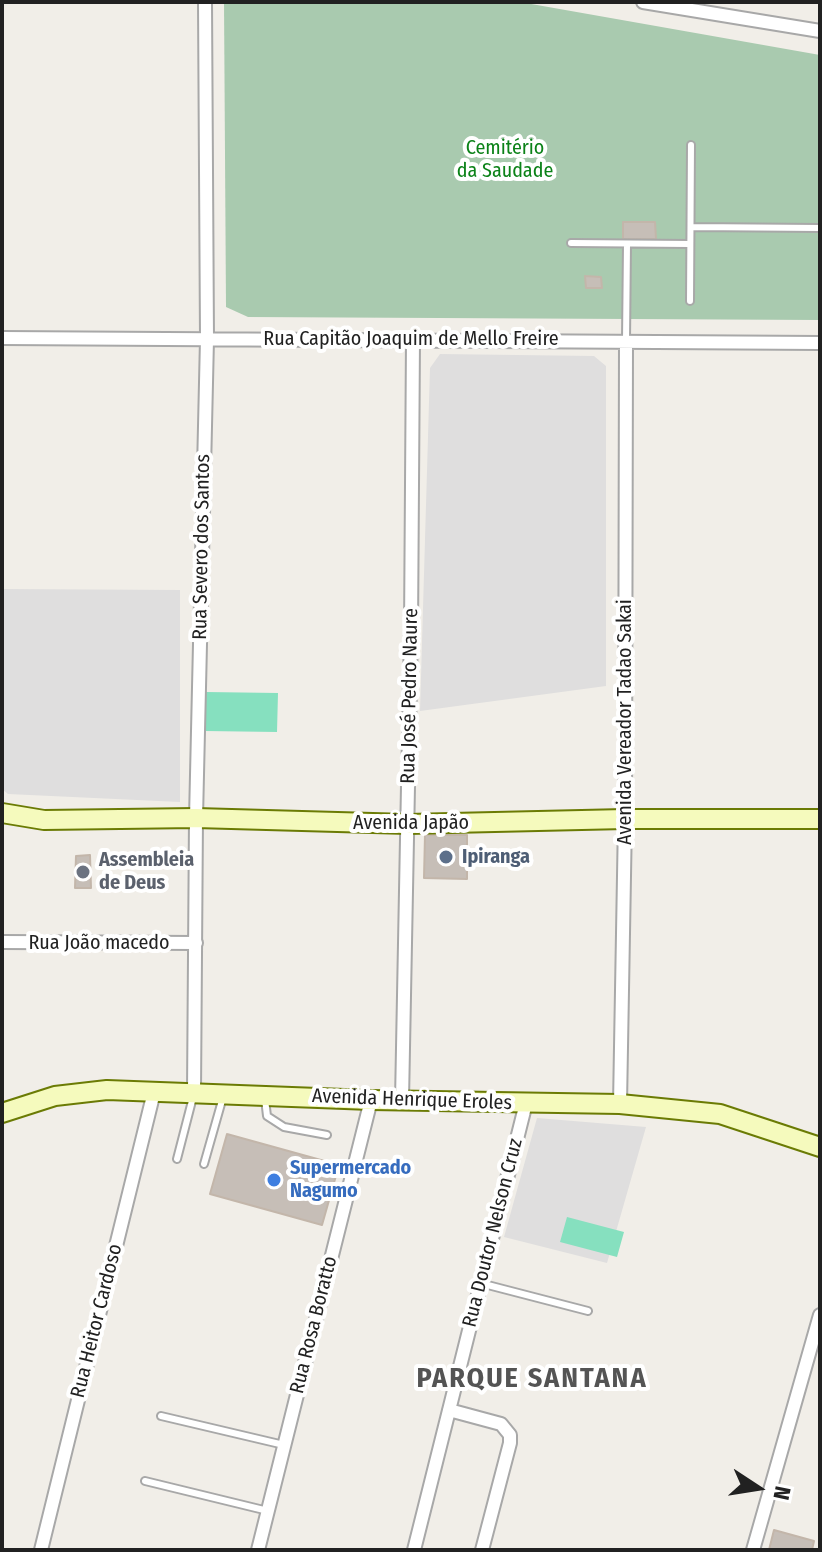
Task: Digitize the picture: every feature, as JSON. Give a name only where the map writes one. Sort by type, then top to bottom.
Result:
[{"type":"main road","name":"Avenida Japão","points":[[2,813],[44,820],[196,818],[408,824],[820,819]]},
{"type":"main road","name":"Avenida Henrique Eroles","points":[[2,1113],[55,1096],[107,1090],[371,1100],[620,1104],[720,1114],[820,1147]]},
{"type":"street","name":"Rua Severo dos Santos","points":[[194,1092],[196,818],[207,339],[205,2]]},
{"type":"street","points":[[643,2],[820,31]]},
{"type":"street","name":"Rua Capitão Joaquim de Mello Freire","points":[[2,338],[820,343]]},
{"type":"street","name":"Rua José Pedro Naure","points":[[402,1100],[413,339]]},
{"type":"street","name":"Avenida Vereador Tadao Sakai","points":[[620,1104],[625,819],[626,341]]},
{"type":"street","name":"Rua João macedo","points":[[2,942],[196,943]]},
{"type":"street","name":"Rua Heitor Cardoso","points":[[41,1550],[154,1092]]},
{"type":"street","name":"Rua Rosa Boratto","points":[[258,1550],[371,1100]]},
{"type":"street","name":"Rua Doutor Nelson Cruz","points":[[414,1550],[526,1103]]},
{"type":"street","points":[[753,1550],[820,1315]]},
{"type":"street","points":[[449,1410],[501,1424],[510,1435],[482,1550]]},
{"type":"lane","points":[[690,301],[691,145]]},
{"type":"lane","points":[[691,227],[820,228]]},
{"type":"lane","points":[[571,243],[690,244]]},
{"type":"lane","points":[[626,341],[627,244]]},
{"type":"lane","points":[[177,1159],[194,1092]]},
{"type":"lane","points":[[204,1164],[224,1093]]},
{"type":"lane","points":[[264,1095],[267,1116],[284,1127],[327,1135]]},
{"type":"lane","points":[[480,1283],[588,1311]]},
{"type":"lane","points":[[161,1416],[284,1445]]},
{"type":"lane","points":[[145,1481],[268,1511]]},
{"type":"shaded area","points":[[440,354],[594,356],[606,366],[606,686],[420,711],[430,368]]},
{"type":"shaded area","points":[[2,589],[180,590],[180,802],[8,794],[2,789]]},
{"type":"shaded area","points":[[537,1118],[646,1127],[607,1263],[504,1237]]},
{"type":"green space","name":"Cemitério da Saudade","points":[[224,2],[520,2],[820,55],[820,320],[248,317],[226,307]]},
{"type":"green space","points":[[206,692],[278,693],[277,732],[205,731]]},
{"type":"green space","points":[[567,1217],[624,1232],[617,1257],[560,1242]]},
{"type":"building","points":[[623,222],[655,222],[656,239],[623,239]]},
{"type":"building","points":[[585,276],[601,277],[602,288],[586,288]]},
{"type":"building","name":"Ipiranga","points":[[425,835],[467,835],[467,879],[424,878]]},
{"type":"building","name":"Assembleia de Deus","points":[[90,855],[91,888],[75,888],[76,856]]},
{"type":"building","name":"Supermercado Nagumo","points":[[227,1134],[339,1165],[322,1225],[210,1194]]},
{"type":"building","points":[[774,1530],[814,1541],[812,1550],[769,1550]]},
{"type":"place","name":"Ipiranga","points":[[446,857]]},
{"type":"place","name":"Assembleia de Deus","points":[[83,872]]},
{"type":"place","name":"Supermercado Nagumo","points":[[274,1180]]},
{"type":"district","name":"PARQUE SANTANA","points":[[532,1379]]}]
